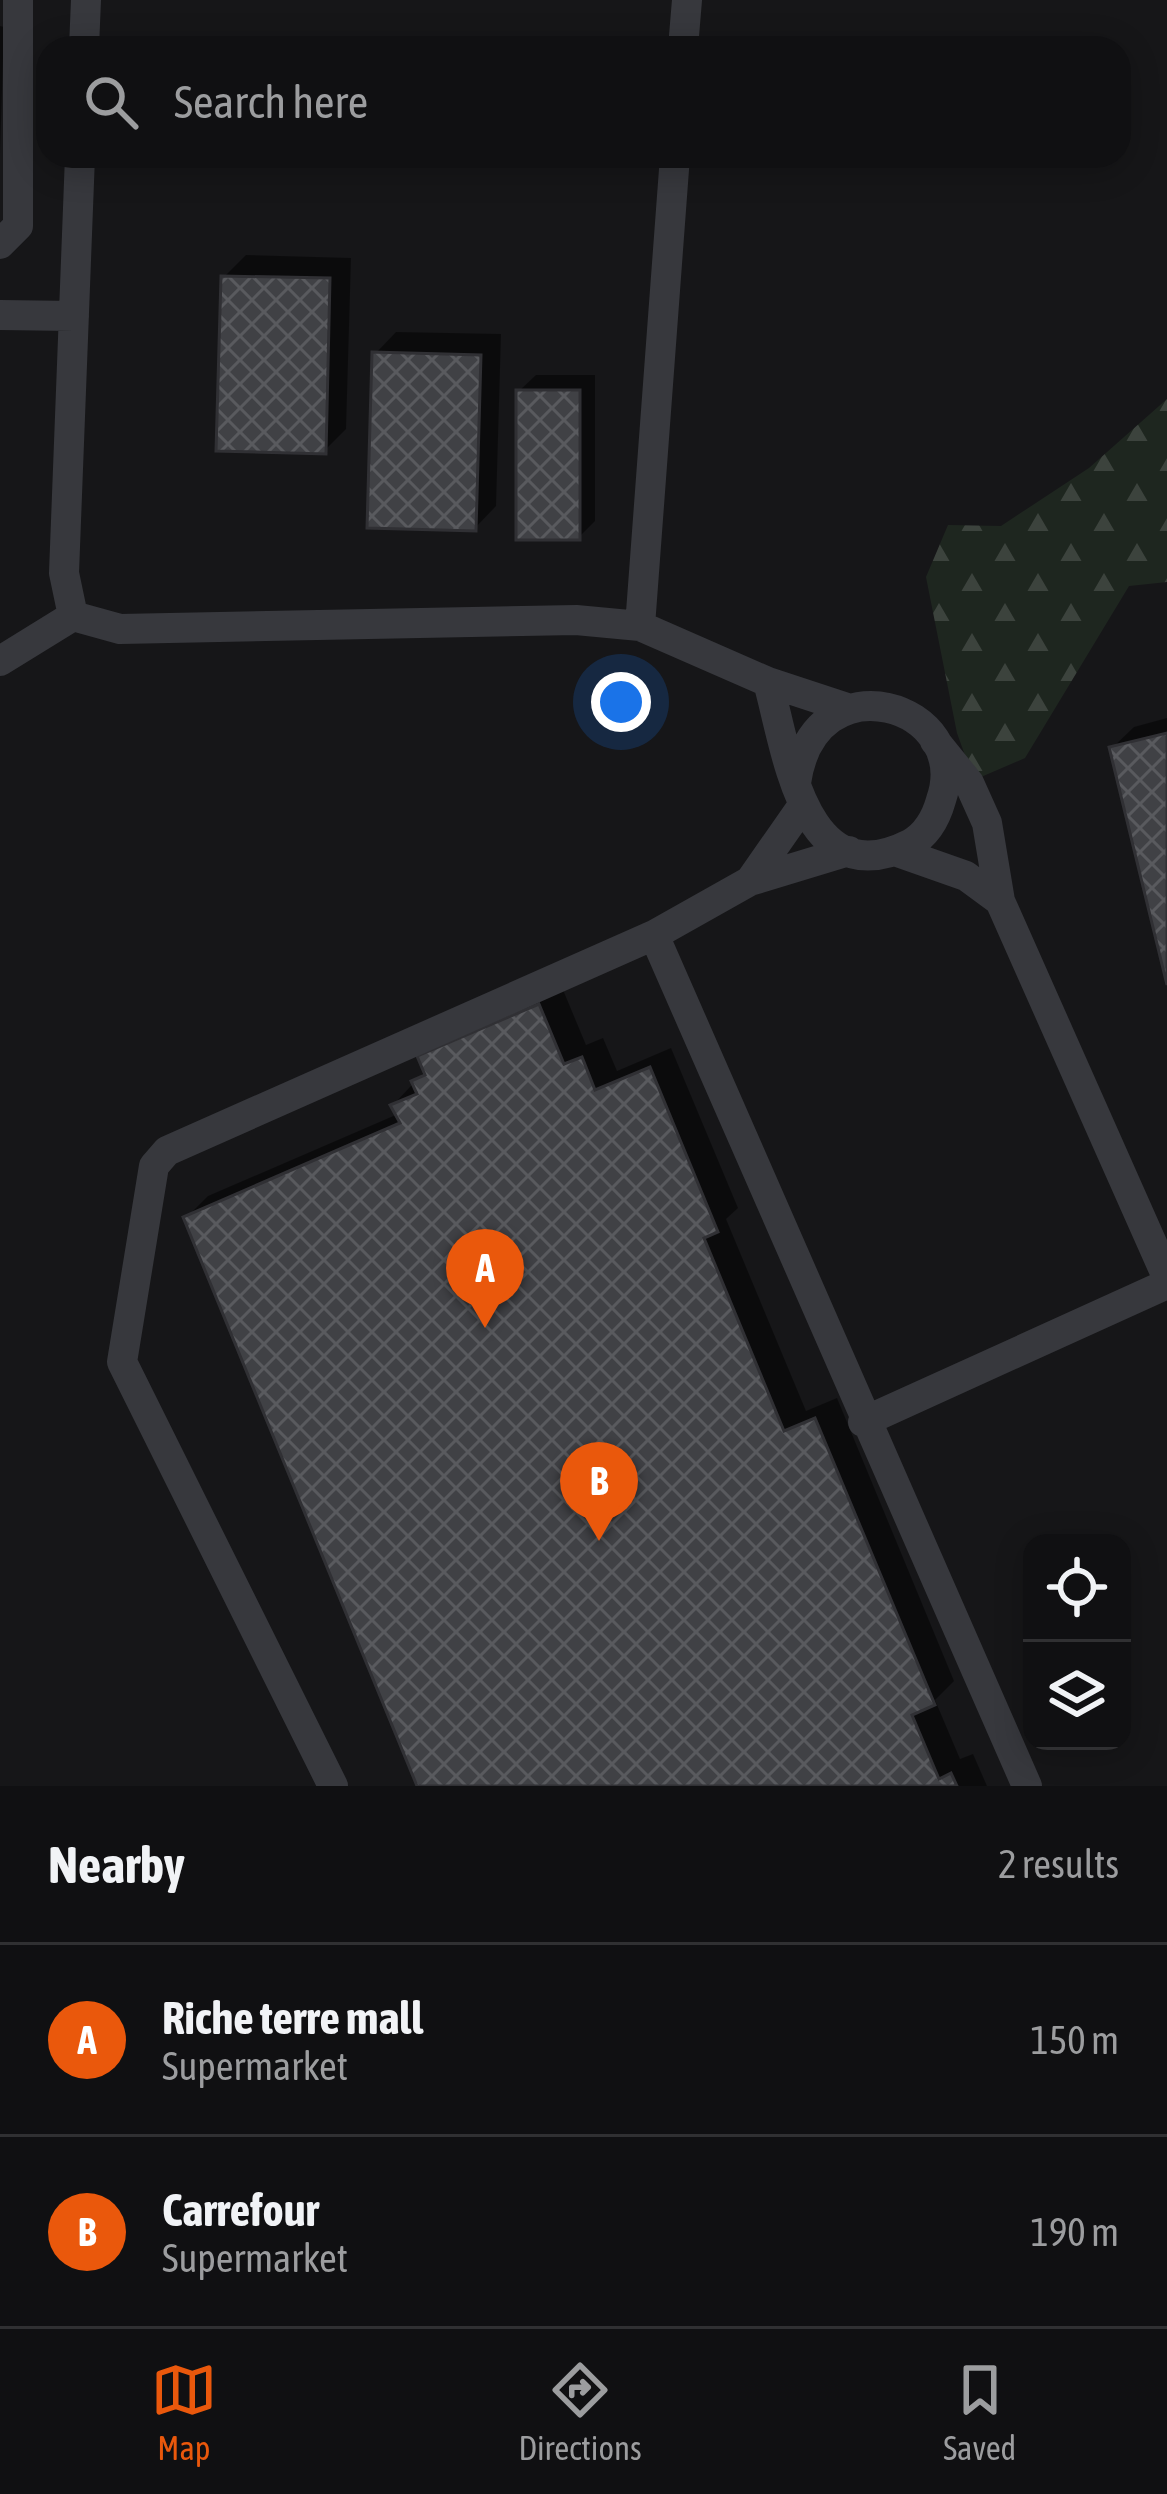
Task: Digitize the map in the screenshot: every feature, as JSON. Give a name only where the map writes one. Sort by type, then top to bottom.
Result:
[{"type":"street","points":[[0,244],[18,226],[18,0]]},
{"type":"street","points":[[84,36],[86,0]]},
{"type":"street","points":[[684,36],[686,0]]},
{"type":"street","points":[[73,616],[64,573],[80,168]]},
{"type":"street","points":[[640,626],[674,168]]},
{"type":"street","points":[[0,315],[74,316]]},
{"type":"street","points":[[0,661],[73,616],[120,629],[577,620],[640,626],[768,682],[847,708]]},
{"type":"street","points":[[768,682],[799,796],[819,833],[849,851]]},
{"type":"street","points":[[750,881],[799,796],[800,754],[813,732],[847,708],[872,704],[898,710],[935,740],[969,783],[987,823],[1000,901],[1167,1281],[863,1422]]},
{"type":"street","points":[[895,851],[919,839],[936,817],[944,792],[944,765],[935,740]]},
{"type":"street","points":[[333,1786],[122,1362],[154,1166],[166,1150],[654,934],[750,881],[849,851],[895,851],[966,876],[1000,901]]},
{"type":"street","points":[[654,934],[863,1422],[1027,1786]]},
{"type":"green space","points":[[1167,399],[1167,582],[1129,586],[1025,758],[974,780],[957,733],[926,577],[948,525],[1001,526],[1089,468]]},
{"type":"building","points":[[221,276],[330,278],[326,454],[216,451]]},
{"type":"building","points":[[372,352],[481,355],[476,531],[367,528]]},
{"type":"building","points":[[516,390],[580,390],[580,540],[516,540]]},
{"type":"building","points":[[1167,733],[1167,985],[1109,747]]},
{"type":"building","points":[[539,1004],[564,1064],[582,1057],[595,1090],[650,1067],[718,1232],[704,1238],[784,1431],[815,1418],[935,1705],[912,1715],[939,1779],[951,1773],[957,1786],[417,1786],[183,1217],[400,1123],[390,1105],[417,1094],[411,1081],[425,1075],[417,1056]]},
{"type":"place","name":"Riche terre mall","points":[[485,1328]]},
{"type":"place","name":"Carrefour","points":[[599,1541]]}]
